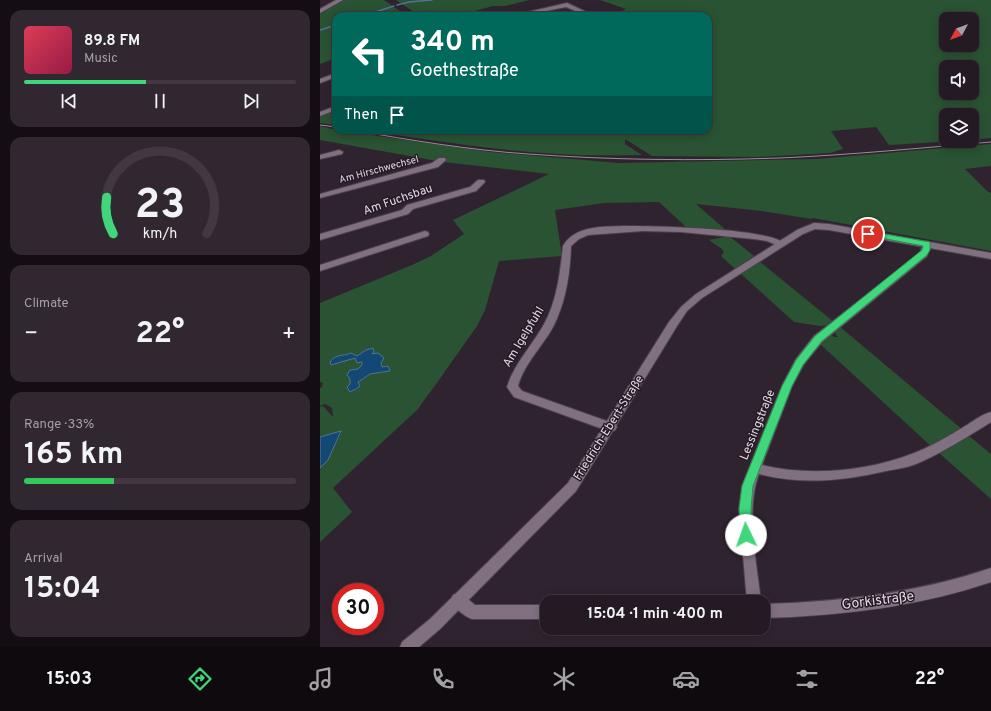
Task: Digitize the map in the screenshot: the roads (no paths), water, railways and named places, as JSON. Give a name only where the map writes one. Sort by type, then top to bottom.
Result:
[{"type":"street","points":[[320,11],[340,0]]},
{"type":"street","points":[[533,12],[567,5],[583,12]]},
{"type":"street","points":[[320,81],[332,76]]},
{"type":"street","points":[[320,114],[332,110]]},
{"type":"street","points":[[320,157],[339,152]]},
{"type":"street","name":"Am Hirschwechsel","points":[[320,196],[435,165],[442,160]]},
{"type":"street","name":"Am Fuchsbau","points":[[320,237],[405,212],[410,207],[473,188],[481,182]]},
{"type":"street","name":"Friedrich-Ebert-Straße","points":[[407,647],[435,624],[569,491],[581,476],[663,340],[684,309],[699,296],[806,229],[817,226],[927,244]]},
{"type":"street","name":"Am Igelpfuhl","points":[[611,427],[518,394],[512,387],[513,379],[534,350],[553,316],[562,290],[567,246],[570,240],[587,232],[648,229],[711,232],[769,238],[781,244]]},
{"type":"street","points":[[320,268],[425,234]]},
{"type":"street","points":[[927,244],[991,256]]},
{"type":"street","name":"Lessingstraße","points":[[753,595],[745,509],[748,486],[787,386],[799,363],[823,335],[924,254],[927,244]]},
{"type":"street","points":[[754,468],[784,475],[814,477],[858,473],[881,468],[912,460],[951,441],[991,416]]},
{"type":"street","name":"Gorkistraße","points":[[770,611],[833,607],[894,601],[942,591],[991,575]]},
{"type":"street","points":[[458,600],[472,612],[540,612]]},
{"type":"water","points":[[373,348],[374,352],[372,354],[378,353],[384,358],[381,363],[382,367],[388,366],[390,371],[370,374],[358,382],[360,386],[350,392],[347,387],[350,384],[350,379],[347,375],[350,370],[358,369],[362,365],[362,362],[357,363],[355,358],[331,365],[330,362],[337,356],[351,353],[357,356],[366,350]]},
{"type":"water","points":[[341,431],[328,460],[320,468],[320,437]]},
{"type":"waterway","points":[[397,5],[409,2],[432,0]]},
{"type":"waterway","points":[[375,12],[394,6]]},
{"type":"waterway","points":[[320,30],[332,26]]},
{"type":"tram line","points":[[320,125],[332,126]]},
{"type":"tram line","points":[[377,134],[440,144],[506,152],[590,158],[685,160],[806,157],[991,142]]}]
